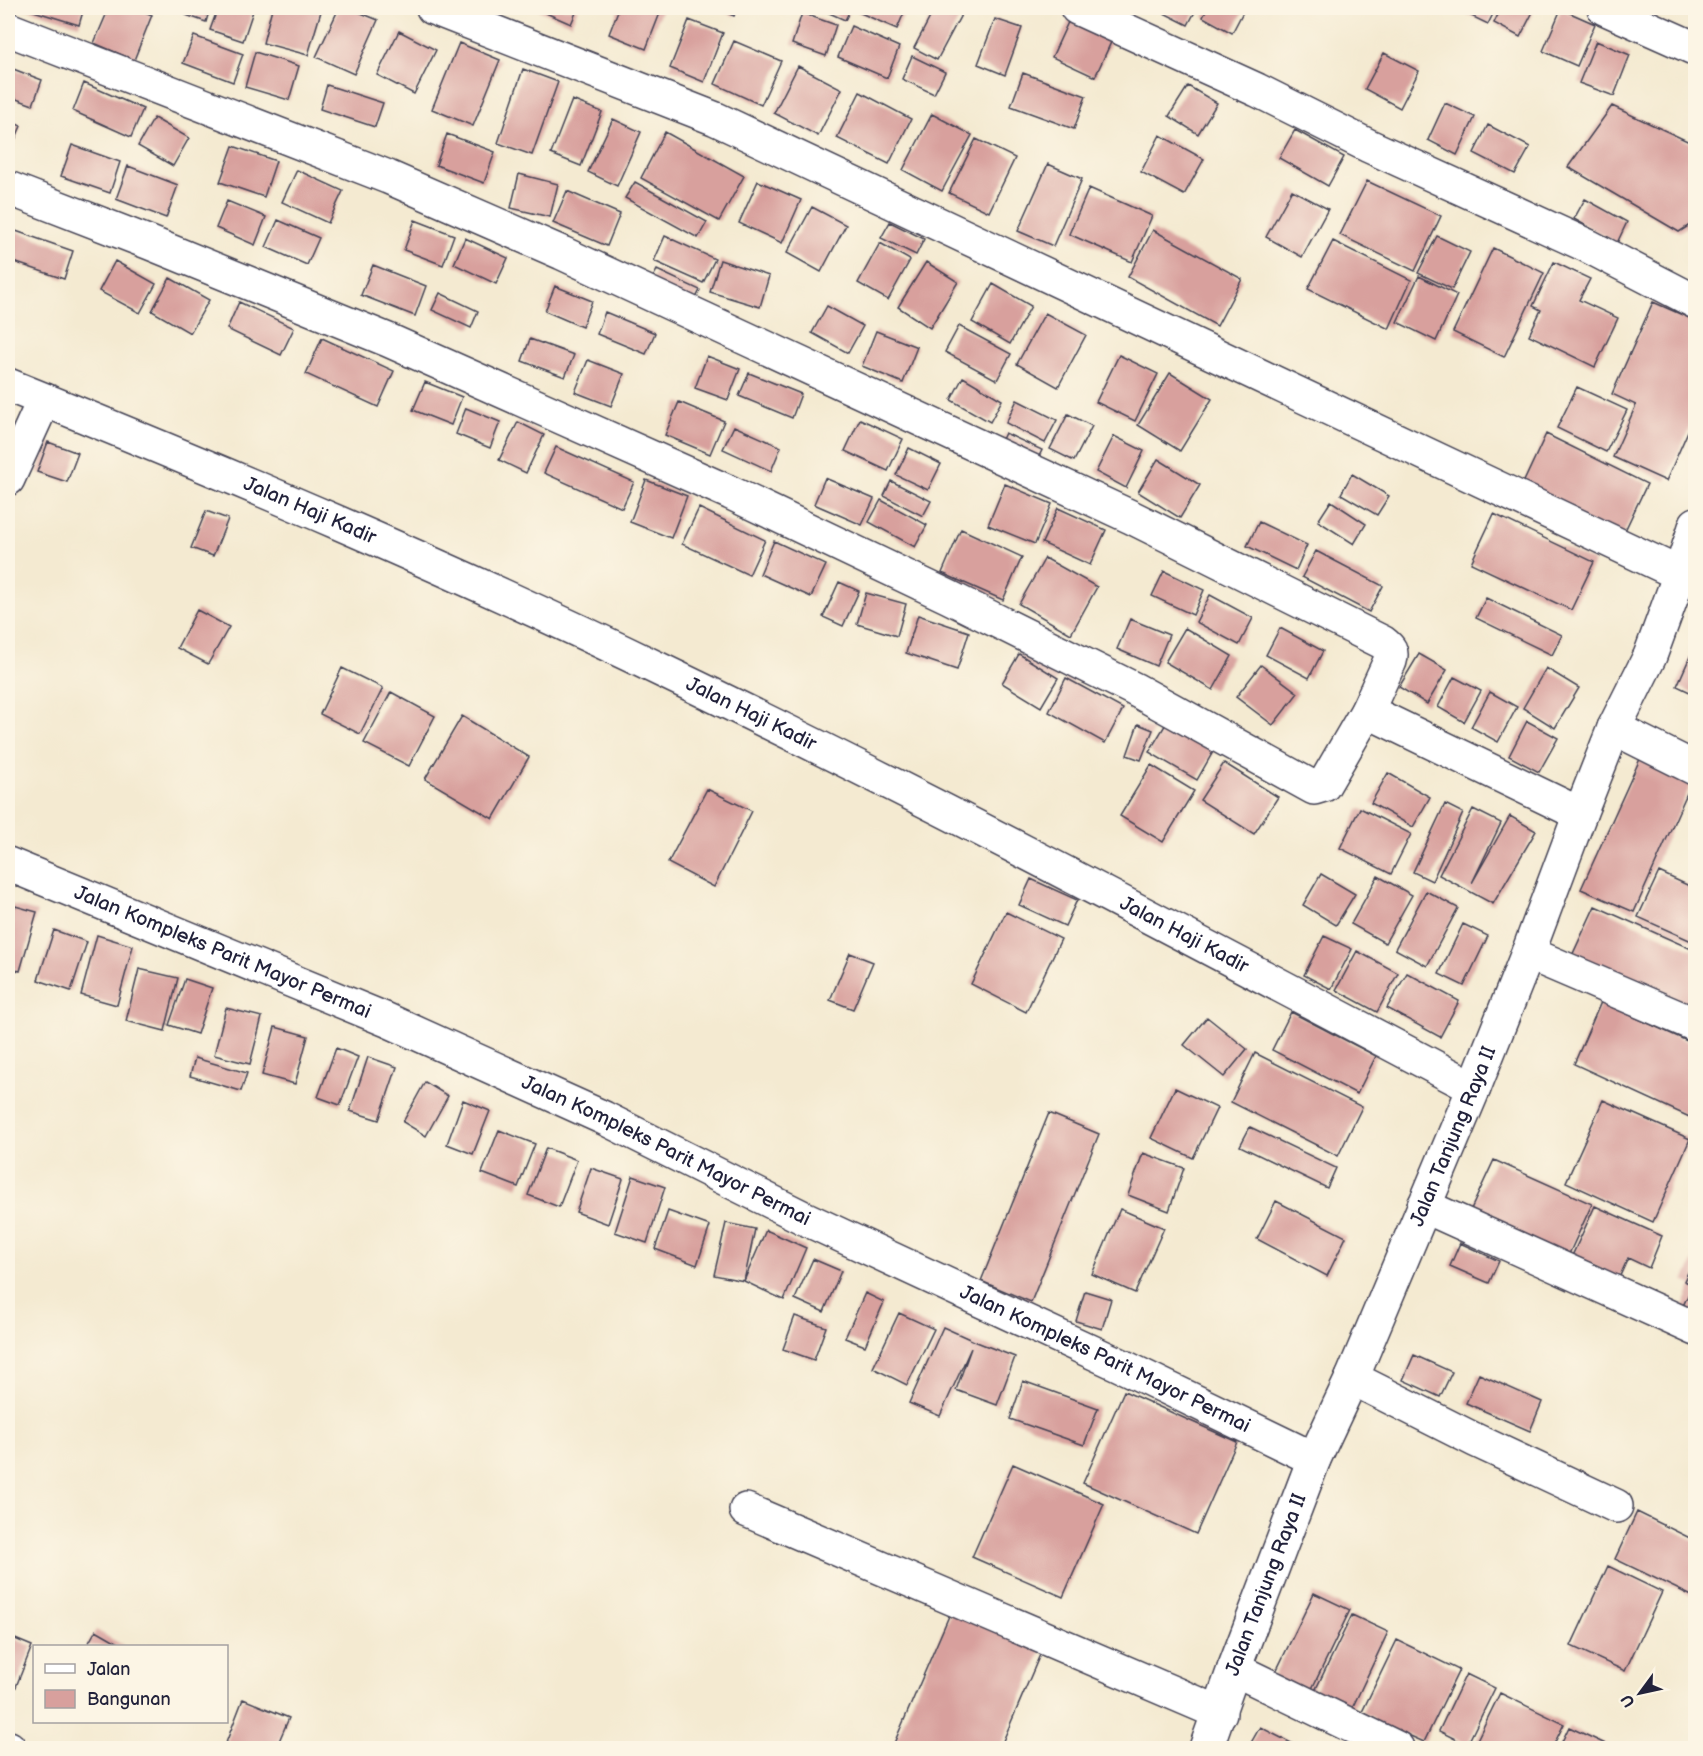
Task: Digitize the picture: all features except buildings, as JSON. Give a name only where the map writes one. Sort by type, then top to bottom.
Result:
[{"type":"street","points":[[434,8],[716,119],[1680,574]]},
{"type":"street","points":[[1077,8],[1257,90],[1369,146],[1588,246],[1695,302]]},
{"type":"street","points":[[1604,8],[1695,49]]},
{"type":"street","points":[[8,29],[388,177],[562,253],[1131,517],[1382,642],[1392,654],[1367,711],[1324,785],[1314,788],[1134,689],[949,597],[731,493],[388,339],[8,188]]},
{"type":"street","name":"Jalan Haji Kadir","points":[[8,385],[221,472],[410,553],[666,672],[958,816],[1474,1089]]},
{"type":"street","points":[[8,479],[44,400]]},
{"type":"street","name":"Jalan Tanjung Raya II","points":[[1206,1749],[1314,1459],[1352,1378],[1474,1089],[1614,728],[1650,657],[1695,529]]},
{"type":"street","points":[[1367,711],[1580,814]]},
{"type":"street","points":[[1614,728],[1695,769]]},
{"type":"street","name":"Jalan Kompleks Parit Mayor Permai","points":[[8,864],[387,1020],[593,1113],[806,1219],[1118,1364],[1314,1459]]},
{"type":"street","points":[[1528,953],[1695,1025]]},
{"type":"street","points":[[1424,1206],[1695,1329]]},
{"type":"street","points":[[1352,1378],[1475,1440],[1616,1506]]},
{"type":"street","points":[[746,1510],[1220,1713]]},
{"type":"street","points":[[1234,1669],[1397,1749]]}]
